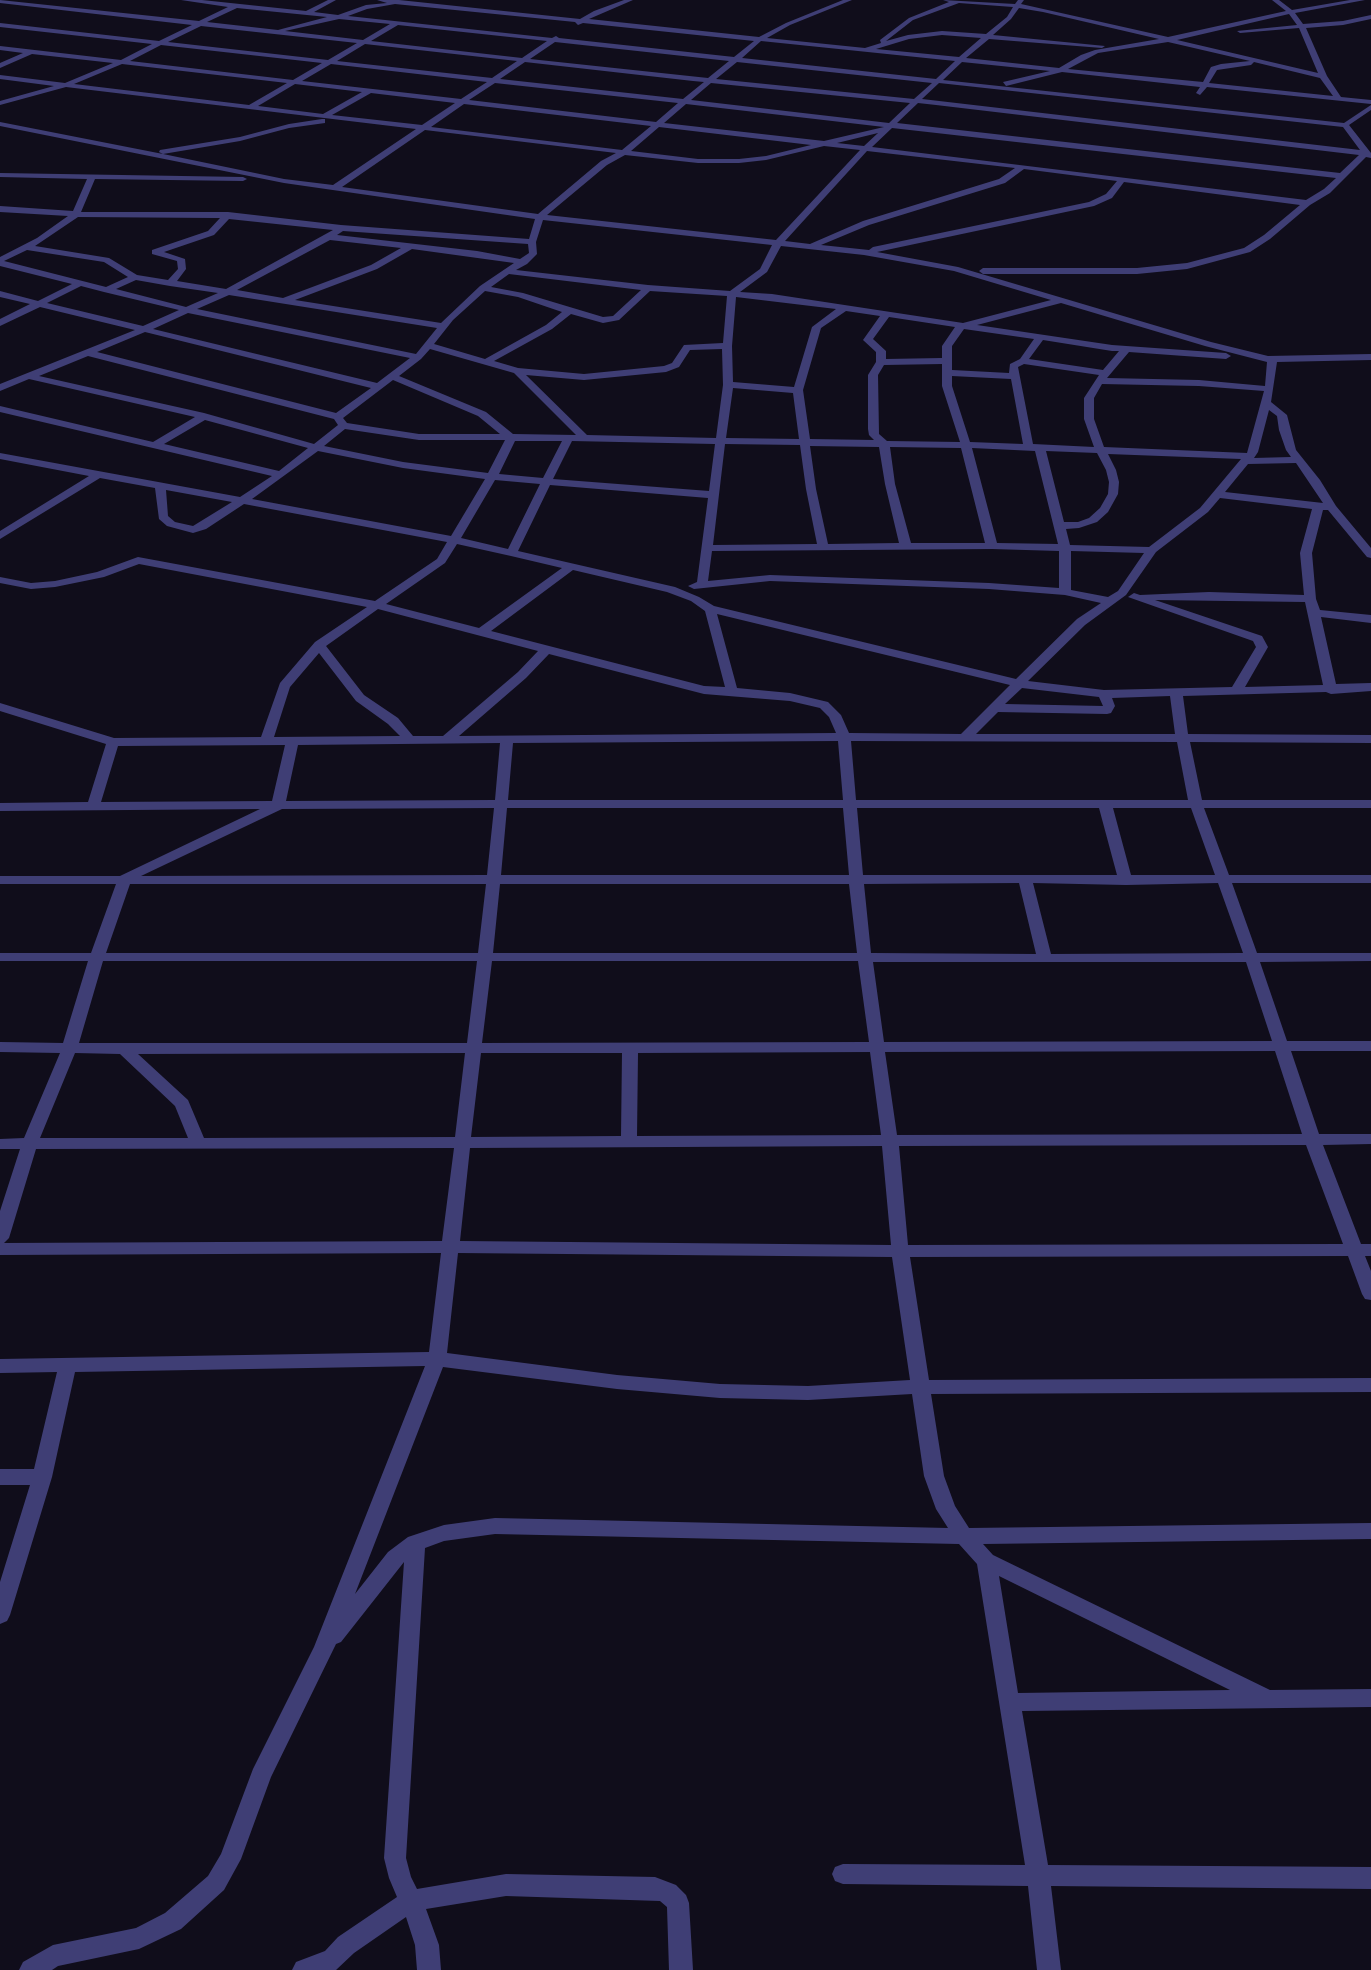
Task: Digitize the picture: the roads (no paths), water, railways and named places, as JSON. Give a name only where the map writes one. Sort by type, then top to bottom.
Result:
[{"type":"street","points":[[184,0],[1345,125],[1371,107]]},
{"type":"street","points":[[0,101],[65,85],[122,62],[243,0]]},
{"type":"street","points":[[272,32],[333,0]]},
{"type":"street","points":[[380,0],[427,3],[959,61],[1371,102]]},
{"type":"street","points":[[416,11],[434,0]]},
{"type":"street","points":[[572,27],[596,12],[630,0]]},
{"type":"street","points":[[160,487],[163,517],[171,524],[193,530],[202,527],[281,475],[318,448],[340,422],[418,357],[444,326],[483,288],[533,254],[532,242],[540,217],[603,163],[624,152],[760,39],[788,24],[849,0]]},
{"type":"street","points":[[946,0],[1020,3],[1323,76]]},
{"type":"street","points":[[864,51],[884,40],[911,19],[962,0]]},
{"type":"street","points":[[1275,0],[1291,12],[1302,27],[1323,76],[1339,99]]},
{"type":"street","points":[[993,87],[1059,71],[1083,56],[1097,51],[1138,46],[1291,12],[1362,0]]},
{"type":"street","points":[[0,1],[710,81],[1101,120],[1368,155]]},
{"type":"street","points":[[0,8],[15,1]]},
{"type":"street","points":[[272,32],[338,17],[366,7],[401,2]]},
{"type":"street","points":[[702,585],[723,441],[728,384],[727,346],[732,294],[764,270],[777,244],[865,149],[959,61],[1010,18],[1020,3]]},
{"type":"street","points":[[85,17],[95,12]]},
{"type":"street","points":[[251,107],[406,17]]},
{"type":"street","points":[[1167,39],[1343,23],[1371,17]]},
{"type":"street","points":[[300,25],[371,20]]},
{"type":"street","points":[[0,25],[1344,177]]},
{"type":"street","points":[[55,31],[65,26]]},
{"type":"street","points":[[829,57],[864,51],[908,37],[942,33],[1093,46],[1138,46]]},
{"type":"street","points":[[335,188],[562,34]]},
{"type":"street","points":[[0,48],[865,149],[1020,164],[1121,181],[1307,203]]},
{"type":"street","points":[[0,66],[31,52]]},
{"type":"street","points":[[745,70],[817,59]]},
{"type":"street","points":[[1189,108],[1214,69],[1221,66],[1265,62]]},
{"type":"street","points":[[710,81],[736,73]]},
{"type":"street","points":[[0,77],[719,162],[766,158],[888,127]]},
{"type":"street","points":[[1127,86],[1132,79]]},
{"type":"street","points":[[324,116],[371,90]]},
{"type":"street","points":[[1109,108],[1121,93]]},
{"type":"street","points":[[1211,119],[1216,111]]},
{"type":"street","points":[[153,154],[240,139],[311,122],[346,118]]},
{"type":"street","points":[[1098,131],[1101,120]]},
{"type":"street","points":[[0,124],[284,181],[540,217],[864,252],[955,269],[1208,344],[1272,360]]},
{"type":"street","points":[[1345,125],[1368,155]]},
{"type":"street","points":[[1201,134],[1206,126]]},
{"type":"street","points":[[1238,147],[1243,139]]},
{"type":"street","points":[[1084,148],[1091,140]]},
{"type":"street","points":[[1028,151],[1034,143]]},
{"type":"street","points":[[955,269],[1008,272],[1137,272],[1187,267],[1247,250],[1307,203],[1327,191],[1368,155]]},
{"type":"street","points":[[1229,164],[1234,156]]},
{"type":"street","points":[[811,246],[883,217],[1002,181],[1020,164]]},
{"type":"street","points":[[0,175],[284,181]]},
{"type":"street","points":[[0,261],[27,247],[76,214],[92,177]]},
{"type":"street","points":[[864,252],[1091,204],[1109,196],[1121,181]]},
{"type":"street","points":[[0,209],[76,214],[228,216],[341,228],[532,242]]},
{"type":"street","points":[[170,283],[182,269],[181,259],[155,252],[211,233],[228,216]]},
{"type":"street","points":[[0,388],[145,329],[227,292],[329,237],[341,228]]},
{"type":"street","points":[[329,237],[477,254],[524,262]]},
{"type":"street","points":[[477,254],[495,239]]},
{"type":"street","points":[[27,247],[106,260],[135,277],[444,326]]},
{"type":"street","points":[[284,301],[374,267],[409,247]]},
{"type":"street","points":[[0,261],[80,284],[188,310],[418,357]]},
{"type":"street","points":[[506,271],[648,288],[772,297],[1126,350],[1272,360],[1371,357]]},
{"type":"street","points":[[107,290],[135,277]]},
{"type":"street","points":[[0,323],[80,284]]},
{"type":"street","points":[[483,288],[520,295],[569,311],[610,320],[616,318],[648,288]]},
{"type":"street","points":[[0,294],[380,387]]},
{"type":"street","points":[[992,546],[966,445],[946,386],[947,346],[961,326],[1061,300]]},
{"type":"street","points":[[823,547],[804,442],[798,390],[817,327],[844,308]]},
{"type":"street","points":[[486,362],[549,327],[569,311]]},
{"type":"street","points":[[886,315],[868,340],[881,351],[882,362],[873,375],[873,429],[874,435],[885,443],[890,484],[906,547]]},
{"type":"street","points":[[1040,338],[1023,361],[1013,366],[1035,449],[1060,526],[1065,548],[1065,592]]},
{"type":"street","points":[[428,345],[516,371],[584,376],[666,369],[676,365],[687,347],[727,346]]},
{"type":"street","points":[[1060,526],[1079,525],[1093,520],[1104,510],[1113,494],[1114,482],[1096,444],[1089,419],[1089,398],[1126,350]]},
{"type":"street","points":[[85,352],[340,422],[408,437],[655,438],[966,445],[1298,460]]},
{"type":"street","points":[[1128,595],[1152,550],[1204,510],[1248,459],[1267,404],[1272,360]]},
{"type":"street","points":[[882,362],[947,361]]},
{"type":"street","points":[[1023,361],[1103,377],[1270,389]]},
{"type":"street","points":[[516,371],[585,438]]},
{"type":"street","points":[[947,373],[1014,376]]},
{"type":"street","points":[[27,376],[204,416],[318,448],[403,465],[492,477],[715,495]]},
{"type":"street","points":[[393,377],[482,414],[511,438]]},
{"type":"street","points":[[728,384],[798,390]]},
{"type":"street","points":[[1267,404],[1282,415],[1291,450],[1317,482],[1324,506],[1371,555]]},
{"type":"street","points":[[0,410],[281,475]]},
{"type":"street","points":[[155,445],[204,416]]},
{"type":"street","points":[[267,740],[284,686],[319,645],[375,604],[441,561],[492,477],[511,438]]},
{"type":"street","points":[[511,553],[568,439]]},
{"type":"street","points":[[0,456],[239,502],[455,540],[569,568],[671,589],[695,599],[710,609],[1020,684],[1104,694],[1331,690],[1371,687]]},
{"type":"street","points":[[0,536],[97,475]]},
{"type":"street","points":[[1218,494],[1324,506]]},
{"type":"street","points":[[1324,506],[1306,553],[1310,599],[1331,690]]},
{"type":"street","points":[[706,548],[992,546],[1152,550]]},
{"type":"street","points":[[0,580],[31,586],[56,584],[100,575],[138,560],[375,604],[704,690],[790,697],[824,705],[836,716],[844,737],[860,924],[890,1142],[900,1251],[934,1476],[946,1509],[964,1536],[986,1561],[1269,1699]]},
{"type":"street","points":[[482,632],[569,568]]},
{"type":"street","points":[[671,589],[770,579],[989,586],[1065,592],[1109,602]]},
{"type":"street","points":[[963,739],[1081,622],[1109,602],[1128,595],[1310,599]]},
{"type":"street","points":[[1128,595],[1258,639],[1263,647],[1236,691]]},
{"type":"street","points":[[710,609],[732,691]]},
{"type":"street","points":[[1315,613],[1371,619]]},
{"type":"street","points":[[319,645],[360,698],[393,721],[409,739]]},
{"type":"street","points":[[447,739],[522,675],[547,649]]},
{"type":"street","points":[[1176,693],[1182,737],[1196,804],[1252,958],[1312,1138],[1363,1250],[1371,1294]]},
{"type":"street","points":[[993,708],[1107,710],[1109,706],[1104,694]]},
{"type":"street","points":[[0,707],[113,742],[844,737],[1371,739]]},
{"type":"street","points":[[31,1970],[53,1956],[139,1938],[173,1921],[216,1883],[230,1859],[261,1776],[324,1648],[437,1359],[494,878],[507,739]]},
{"type":"street","points":[[278,806],[293,740]]},
{"type":"street","points":[[93,807],[113,742]]},
{"type":"street","points":[[0,807],[500,804],[1371,804]]},
{"type":"street","points":[[1105,804],[1126,881]]},
{"type":"street","points":[[0,1238],[30,1144],[70,1047],[97,957],[125,878],[278,806]]},
{"type":"street","points":[[0,880],[125,878],[1126,881],[1371,879]]},
{"type":"street","points":[[1025,880],[1045,959]]},
{"type":"street","points":[[0,957],[1045,959],[1371,957]]},
{"type":"street","points":[[0,1047],[124,1049],[1371,1046]]},
{"type":"street","points":[[629,1140],[630,1047]]},
{"type":"street","points":[[124,1049],[182,1104],[198,1143]]},
{"type":"street","points":[[0,1144],[1371,1139]]},
{"type":"street","points":[[0,1249],[450,1247],[900,1251],[1363,1250]]},
{"type":"street","points":[[0,1366],[437,1359],[617,1382],[808,1394],[919,1387],[1371,1385]]},
{"type":"street","points":[[0,1615],[42,1477],[68,1364]]},
{"type":"street","points":[[0,1477],[42,1477]]},
{"type":"street","points":[[324,1648],[395,1558],[416,1544],[444,1533],[495,1527],[964,1536],[1371,1531]]},
{"type":"street","points":[[416,1544],[395,1858],[400,1878],[427,1945],[429,1970]]},
{"type":"street","points":[[986,1561],[1038,1874],[1049,1970]]},
{"type":"street","points":[[1009,1702],[1371,1698]]},
{"type":"street","points":[[843,1874],[1371,1878]]},
{"type":"street","points":[[304,1970],[325,1964],[333,1959],[346,1945],[411,1901],[506,1885],[655,1888],[668,1893],[678,1903],[681,1970]]}]
